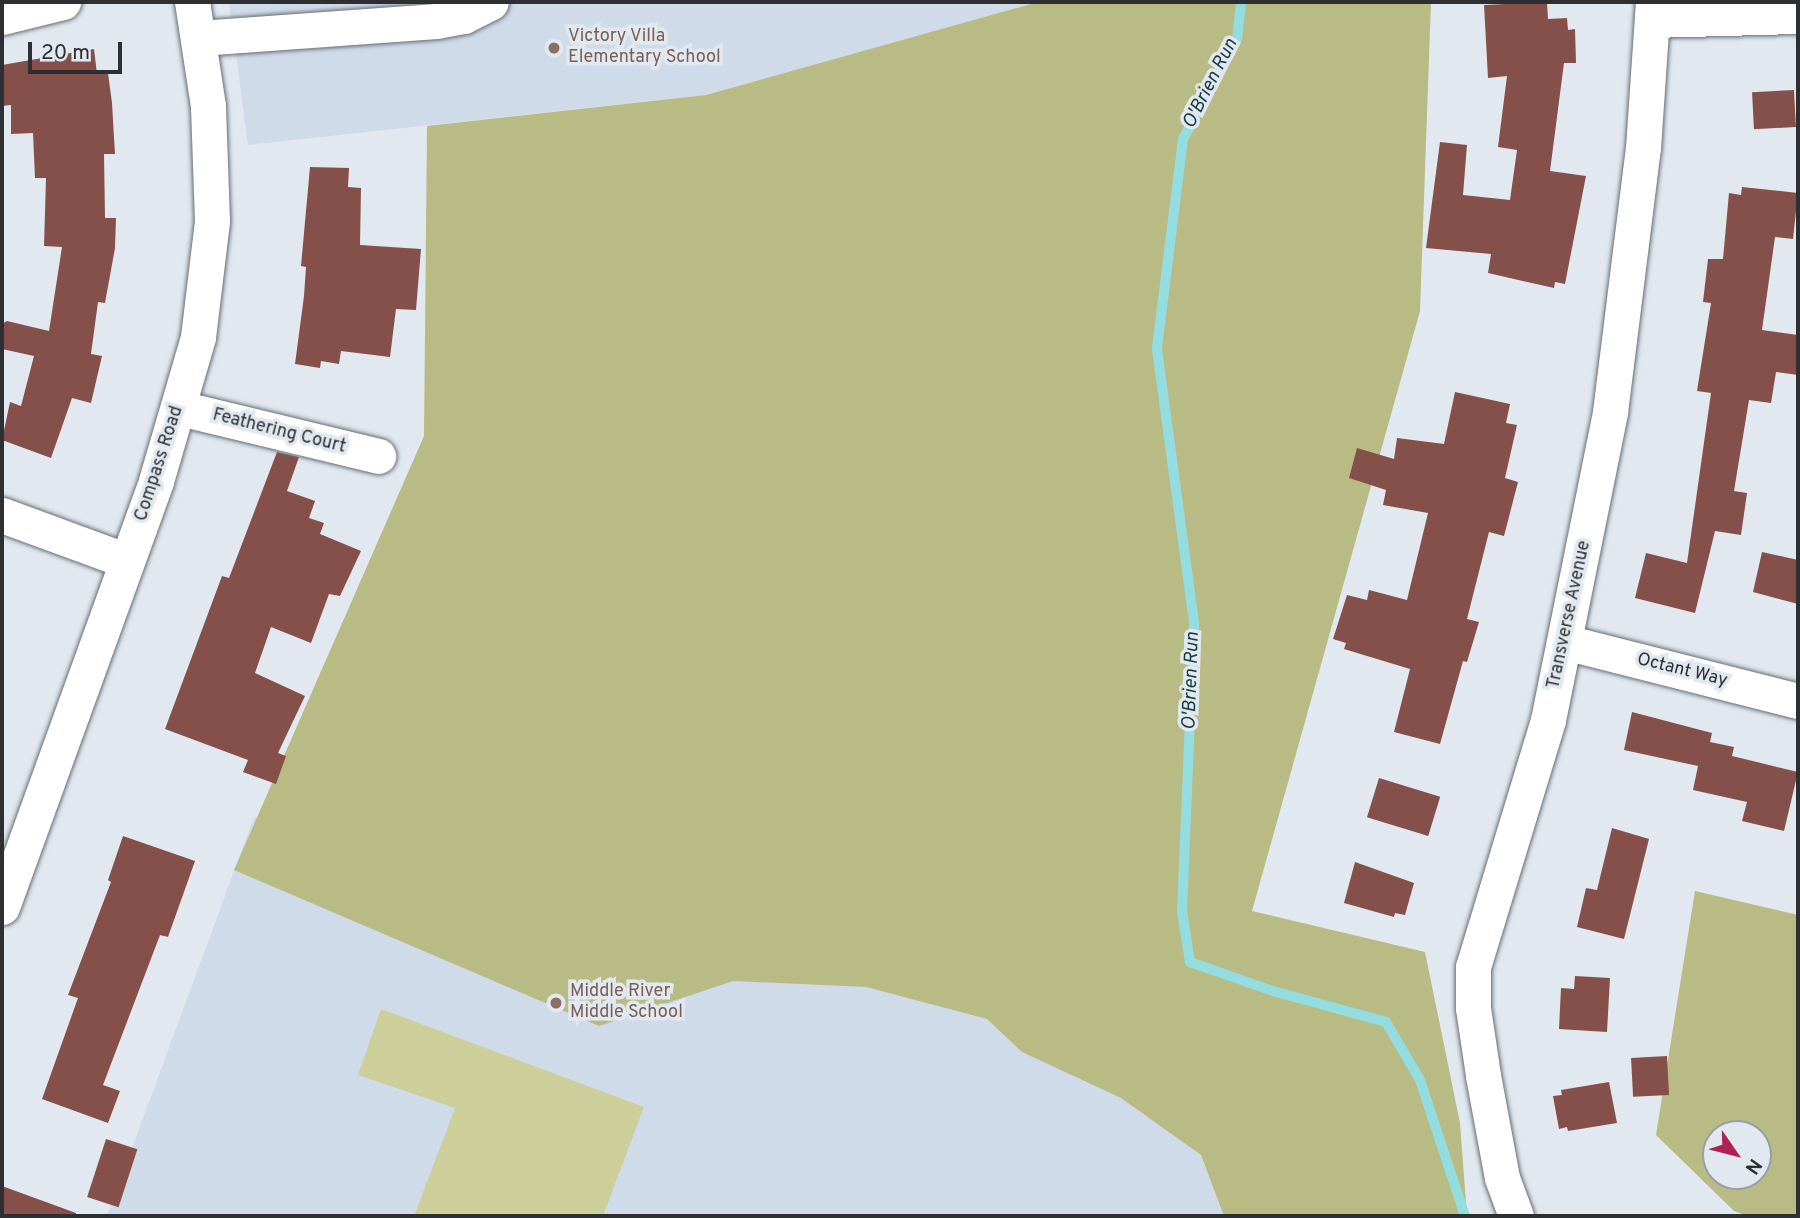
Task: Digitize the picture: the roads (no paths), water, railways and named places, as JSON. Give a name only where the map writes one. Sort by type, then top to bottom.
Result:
[{"type":"street","points":[[2,18],[63,2]]},
{"type":"street","name":"Compass Road","points":[[2,907],[180,408],[198,337],[212,221],[208,106],[192,2]]},
{"type":"street","points":[[199,38],[368,14],[464,16],[491,2]]},
{"type":"street","points":[[1653,11],[1798,16]]},
{"type":"street","name":"Transverse Avenue","points":[[1516,1216],[1502,1178],[1482,1075],[1473,967],[1548,720],[1610,412],[1643,148],[1653,11]]},
{"type":"street","name":"Feathering Court","points":[[180,408],[378,456]]},
{"type":"street","points":[[2,515],[127,561]]},
{"type":"street","name":"Octant Way","points":[[1565,642],[1798,701]]},
{"type":"waterway","name":"O'Brien Run","points":[[1241,2],[1237,39],[1183,139],[1157,349],[1194,624],[1182,911],[1190,962],[1273,991],[1386,1022],[1420,1080],[1465,1216]]},
{"type":"place","name":"Victory Villa Elementary School","points":[[554,48]]},
{"type":"place","name":"Middle River Middle School","points":[[556,1003]]}]
